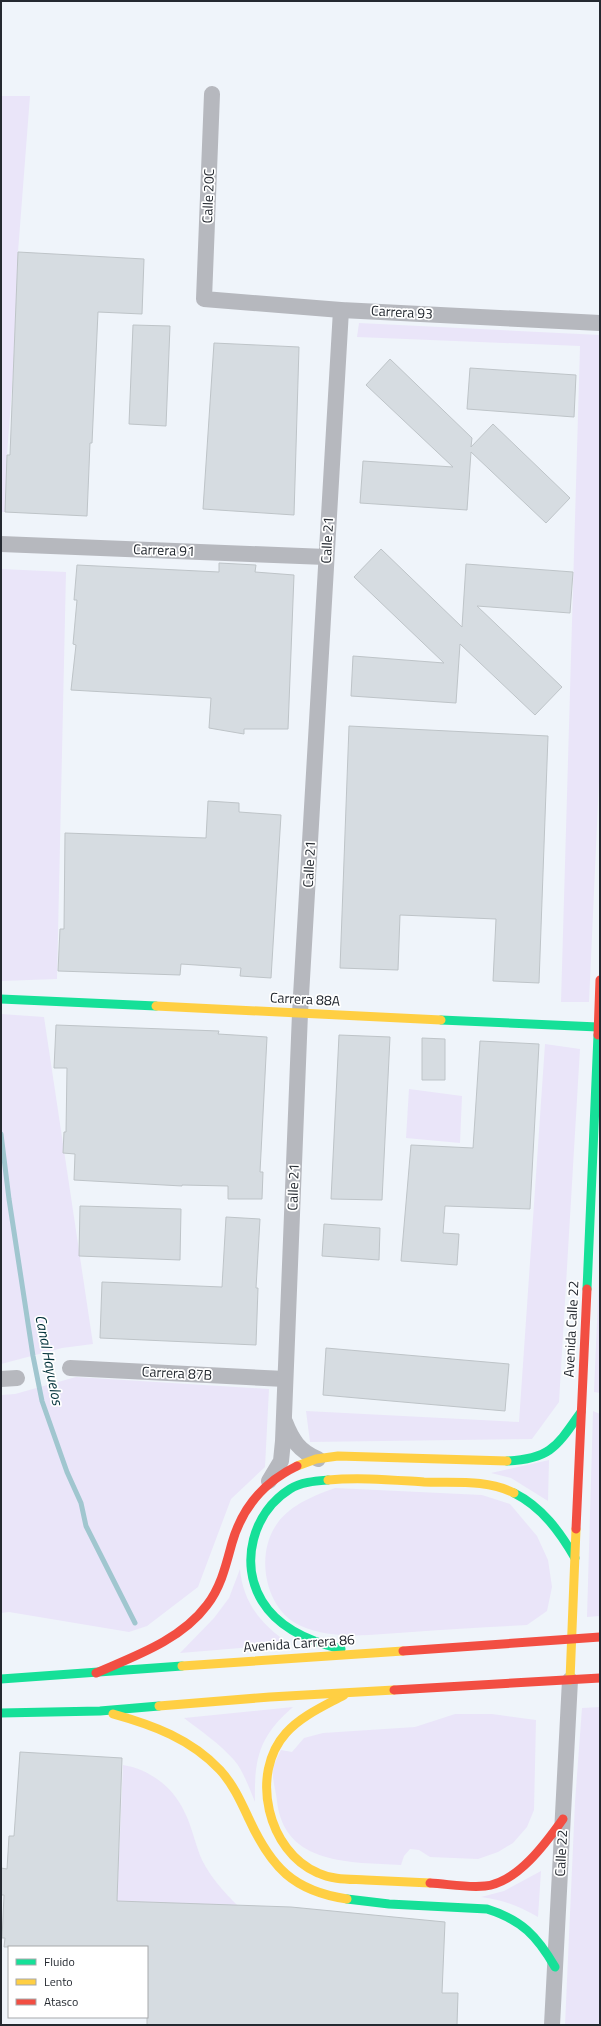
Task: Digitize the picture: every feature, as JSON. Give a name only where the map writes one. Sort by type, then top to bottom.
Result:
[{"type":"main road","name":"Avenida Calle 22","points":[[570,1680],[600,980]]},
{"type":"main road","name":"Carrera 88A","points":[[1,999],[598,1027]]},
{"type":"main road","points":[[582,1392],[591,1399]]},
{"type":"main road","points":[[96,1673],[163,1642],[206,1607],[219,1587],[240,1519],[254,1497],[283,1472],[318,1459],[347,1457],[521,1460],[540,1456],[551,1449],[562,1438],[581,1412]]},
{"type":"main road","points":[[358,1653],[323,1644],[289,1629],[273,1616],[261,1600],[254,1582],[249,1560],[255,1531],[274,1503],[291,1489],[316,1481],[371,1479],[483,1485],[508,1489],[531,1503],[550,1521],[564,1538],[575,1558]]},
{"type":"main road","name":"Avenida Carrera 86","points":[[1,1679],[600,1637]]},
{"type":"main road","points":[[1,1713],[100,1711],[270,1697],[600,1678]]},
{"type":"main road","points":[[350,1692],[302,1719],[285,1734],[277,1745],[267,1774],[266,1794],[269,1816],[282,1843],[299,1862],[314,1872],[330,1878],[486,1886],[506,1879],[541,1851],[563,1819]]},
{"type":"main road","points":[[100,1711],[156,1726],[178,1736],[216,1765],[232,1786],[266,1855],[288,1876],[309,1890],[333,1897],[370,1902],[487,1909],[506,1914],[530,1931],[545,1950],[555,1967]]},
{"type":"street","name":"Calle 20C","points":[[204,299],[212,94]]},
{"type":"street","name":"Carrera 93","points":[[204,299],[341,310],[600,324]]},
{"type":"street","name":"Calle 21","points":[[268,1484],[281,1461],[284,1418],[300,1013],[341,310]]},
{"type":"street","name":"Carrera 91","points":[[1,544],[326,557]]},
{"type":"street","name":"Carrera 87B","points":[[70,1368],[285,1379]]},
{"type":"street","points":[[1,1379],[17,1378]]},
{"type":"street","name":"Calle 21","points":[[284,1418],[289,1433],[304,1453],[318,1459]]},
{"type":"street","name":"Calle 22","points":[[552,2025],[570,1680]]},
{"type":"shaded area","points":[[1,96],[30,96],[18,252],[5,512],[1,512]]},
{"type":"shaded area","points":[[359,323],[600,335],[600,759],[589,1002],[561,1002],[580,346],[357,337]]},
{"type":"shaded area","points":[[1,569],[66,572],[57,979],[1,981]]},
{"type":"shaded area","points":[[1,1014],[44,1017],[93,1344],[62,1348],[1,1364]]},
{"type":"shaded area","points":[[545,1044],[580,1049],[559,1402],[532,1439],[310,1442],[306,1411],[519,1422]]},
{"type":"shaded area","points":[[409,1089],[462,1096],[460,1143],[406,1138]]},
{"type":"shaded area","points":[[600,1250],[600,1393],[594,1392]]},
{"type":"shaded area","points":[[76,1377],[269,1389],[265,1467],[231,1499],[198,1587],[147,1626],[129,1632],[9,1612],[1,1613],[1,1395],[15,1394]]},
{"type":"shaded area","points":[[593,1411],[600,1414],[600,1616],[587,1617]]},
{"type":"shaded area","points":[[549,1460],[548,1501],[511,1478],[491,1473]]},
{"type":"shaded area","points":[[335,1488],[482,1495],[510,1504],[537,1536],[548,1560],[552,1587],[547,1611],[527,1625],[370,1635],[328,1634],[301,1626],[283,1613],[272,1595],[268,1584],[265,1562],[269,1539],[275,1527],[290,1510],[300,1503]]},
{"type":"shaded area","points":[[240,1569],[245,1593],[256,1612],[271,1629],[290,1644],[180,1653],[214,1618],[229,1598]]},
{"type":"shaded area","points":[[293,1707],[273,1728],[261,1749],[256,1773],[255,1802],[238,1765],[229,1754],[184,1718]]},
{"type":"shaded area","points":[[600,1707],[600,2025],[565,2025],[575,1802],[582,1708]]},
{"type":"shaded area","points":[[455,1714],[492,1714],[536,1720],[534,1810],[527,1827],[513,1843],[498,1852],[478,1859],[430,1857],[419,1850],[410,1849],[404,1856],[401,1865],[342,1861],[323,1856],[306,1849],[292,1838],[282,1822],[273,1774],[276,1760],[281,1750],[292,1752],[304,1738],[323,1733],[415,1727]]},
{"type":"shaded area","points":[[123,1765],[142,1770],[151,1775],[159,1780],[173,1794],[187,1817],[202,1860],[209,1873],[238,1906],[117,1901]]},
{"type":"shaded area","points":[[541,1871],[538,1917],[511,1904],[481,1897],[504,1891]]},
{"type":"building","points":[[18,252],[144,259],[142,314],[98,312],[87,516],[5,512],[7,455],[10,455]]},
{"type":"building","points":[[133,325],[170,326],[166,426],[129,424]]},
{"type":"building","points":[[214,343],[299,347],[294,515],[203,509]]},
{"type":"building","points":[[390,359],[472,438],[471,447],[493,424],[570,498],[546,523],[471,452],[467,510],[360,503],[363,461],[453,467],[366,385]]},
{"type":"building","points":[[470,368],[576,375],[574,417],[467,409]]},
{"type":"building","points":[[381,549],[462,627],[466,564],[573,572],[570,613],[477,606],[562,687],[535,715],[460,644],[456,703],[351,696],[353,656],[444,663],[354,577]]},
{"type":"building","points":[[219,563],[256,565],[255,572],[294,575],[288,729],[244,729],[244,734],[209,728],[211,698],[71,690],[76,645],[73,644],[77,600],[74,600],[77,565],[219,572]]},
{"type":"building","points":[[349,726],[548,736],[539,983],[493,981],[496,919],[400,915],[398,970],[340,968]]},
{"type":"building","points":[[208,801],[239,803],[239,812],[281,815],[271,978],[240,976],[241,968],[181,964],[180,975],[58,971],[60,929],[64,929],[65,833],[206,838]]},
{"type":"building","points":[[56,1025],[219,1031],[218,1034],[267,1037],[260,1172],[263,1172],[262,1199],[228,1199],[228,1186],[182,1186],[74,1180],[75,1154],[63,1153],[64,1132],[66,1132],[67,1068],[54,1068]]},
{"type":"building","points":[[339,1035],[390,1037],[382,1200],[331,1199]]},
{"type":"building","points":[[422,1038],[445,1039],[445,1080],[422,1080]]},
{"type":"building","points":[[480,1041],[539,1044],[530,1209],[445,1206],[443,1233],[459,1234],[457,1265],[401,1261],[411,1145],[473,1148]]},
{"type":"building","points":[[80,1206],[181,1209],[180,1260],[79,1256]]},
{"type":"building","points":[[226,1217],[260,1219],[256,1288],[258,1288],[256,1345],[100,1338],[102,1282],[222,1287]]},
{"type":"building","points":[[324,1224],[380,1228],[379,1260],[322,1256]]},
{"type":"building","points":[[326,1348],[509,1364],[505,1411],[323,1395]]},
{"type":"building","points":[[20,1752],[122,1758],[117,1901],[291,1907],[445,1922],[442,1993],[458,1993],[457,2025],[147,2025],[148,1946],[4,1947],[5,1938],[2,1938],[4,1895],[1,1895],[1,1868],[7,1869],[9,1836],[14,1836]]},
{"type":"waterway","name":"Canal Hayuelos","points":[[1,1134],[9,1199],[33,1356],[42,1401],[67,1472],[81,1503],[86,1526],[135,1623]]},
{"type":"traffic: fast","points":[[1,999],[156,1006]]},
{"type":"traffic: fast","points":[[441,1020],[598,1027]]},
{"type":"traffic: fast","points":[[587,1289],[598,1035]]},
{"type":"traffic: fast","points":[[507,1461],[522,1460],[543,1454],[559,1442],[581,1412]]},
{"type":"traffic: fast","points":[[328,1480],[309,1482],[299,1485],[290,1489],[277,1499],[267,1511],[259,1525],[254,1539],[251,1555],[251,1571],[255,1586],[262,1601],[277,1619],[287,1627],[307,1638],[341,1649]]},
{"type":"traffic: fast","points":[[514,1493],[533,1505],[542,1513],[563,1539],[575,1558]]},
{"type":"traffic: fast","points":[[1,1679],[182,1666]]},
{"type":"traffic: fast","points":[[1,1713],[100,1711],[159,1706]]},
{"type":"traffic: fast","points":[[347,1899],[389,1904],[487,1909],[510,1918],[527,1930],[542,1946],[555,1967]]},
{"type":"traffic: slow","points":[[156,1006],[441,1020]]},
{"type":"traffic: slow","points":[[297,1466],[316,1459],[338,1456],[507,1461]]},
{"type":"traffic: slow","points":[[328,1480],[364,1479],[470,1483],[493,1486],[514,1493]]},
{"type":"traffic: slow","points":[[570,1680],[576,1529]]},
{"type":"traffic: slow","points":[[182,1666],[403,1651]]},
{"type":"traffic: slow","points":[[159,1706],[270,1697],[394,1690]]},
{"type":"traffic: slow","points":[[344,1695],[299,1721],[286,1733],[275,1750],[268,1769],[267,1790],[269,1810],[276,1830],[287,1848],[301,1863],[318,1873],[342,1879],[430,1883]]},
{"type":"traffic: slow","points":[[113,1714],[143,1723],[171,1734],[209,1759],[229,1781],[257,1836],[275,1863],[298,1883],[312,1890],[347,1899]]},
{"type":"traffic: jam","points":[[598,1035],[600,980]]},
{"type":"traffic: jam","points":[[576,1529],[587,1289]]},
{"type":"traffic: jam","points":[[96,1673],[156,1646],[184,1628],[196,1617],[207,1605],[216,1591],[228,1559],[236,1530],[248,1507],[274,1480],[297,1466]]},
{"type":"traffic: jam","points":[[403,1651],[600,1637]]},
{"type":"traffic: jam","points":[[394,1690],[600,1678]]},
{"type":"traffic: jam","points":[[430,1883],[472,1887],[485,1886],[508,1878],[530,1860],[563,1819]]}]
